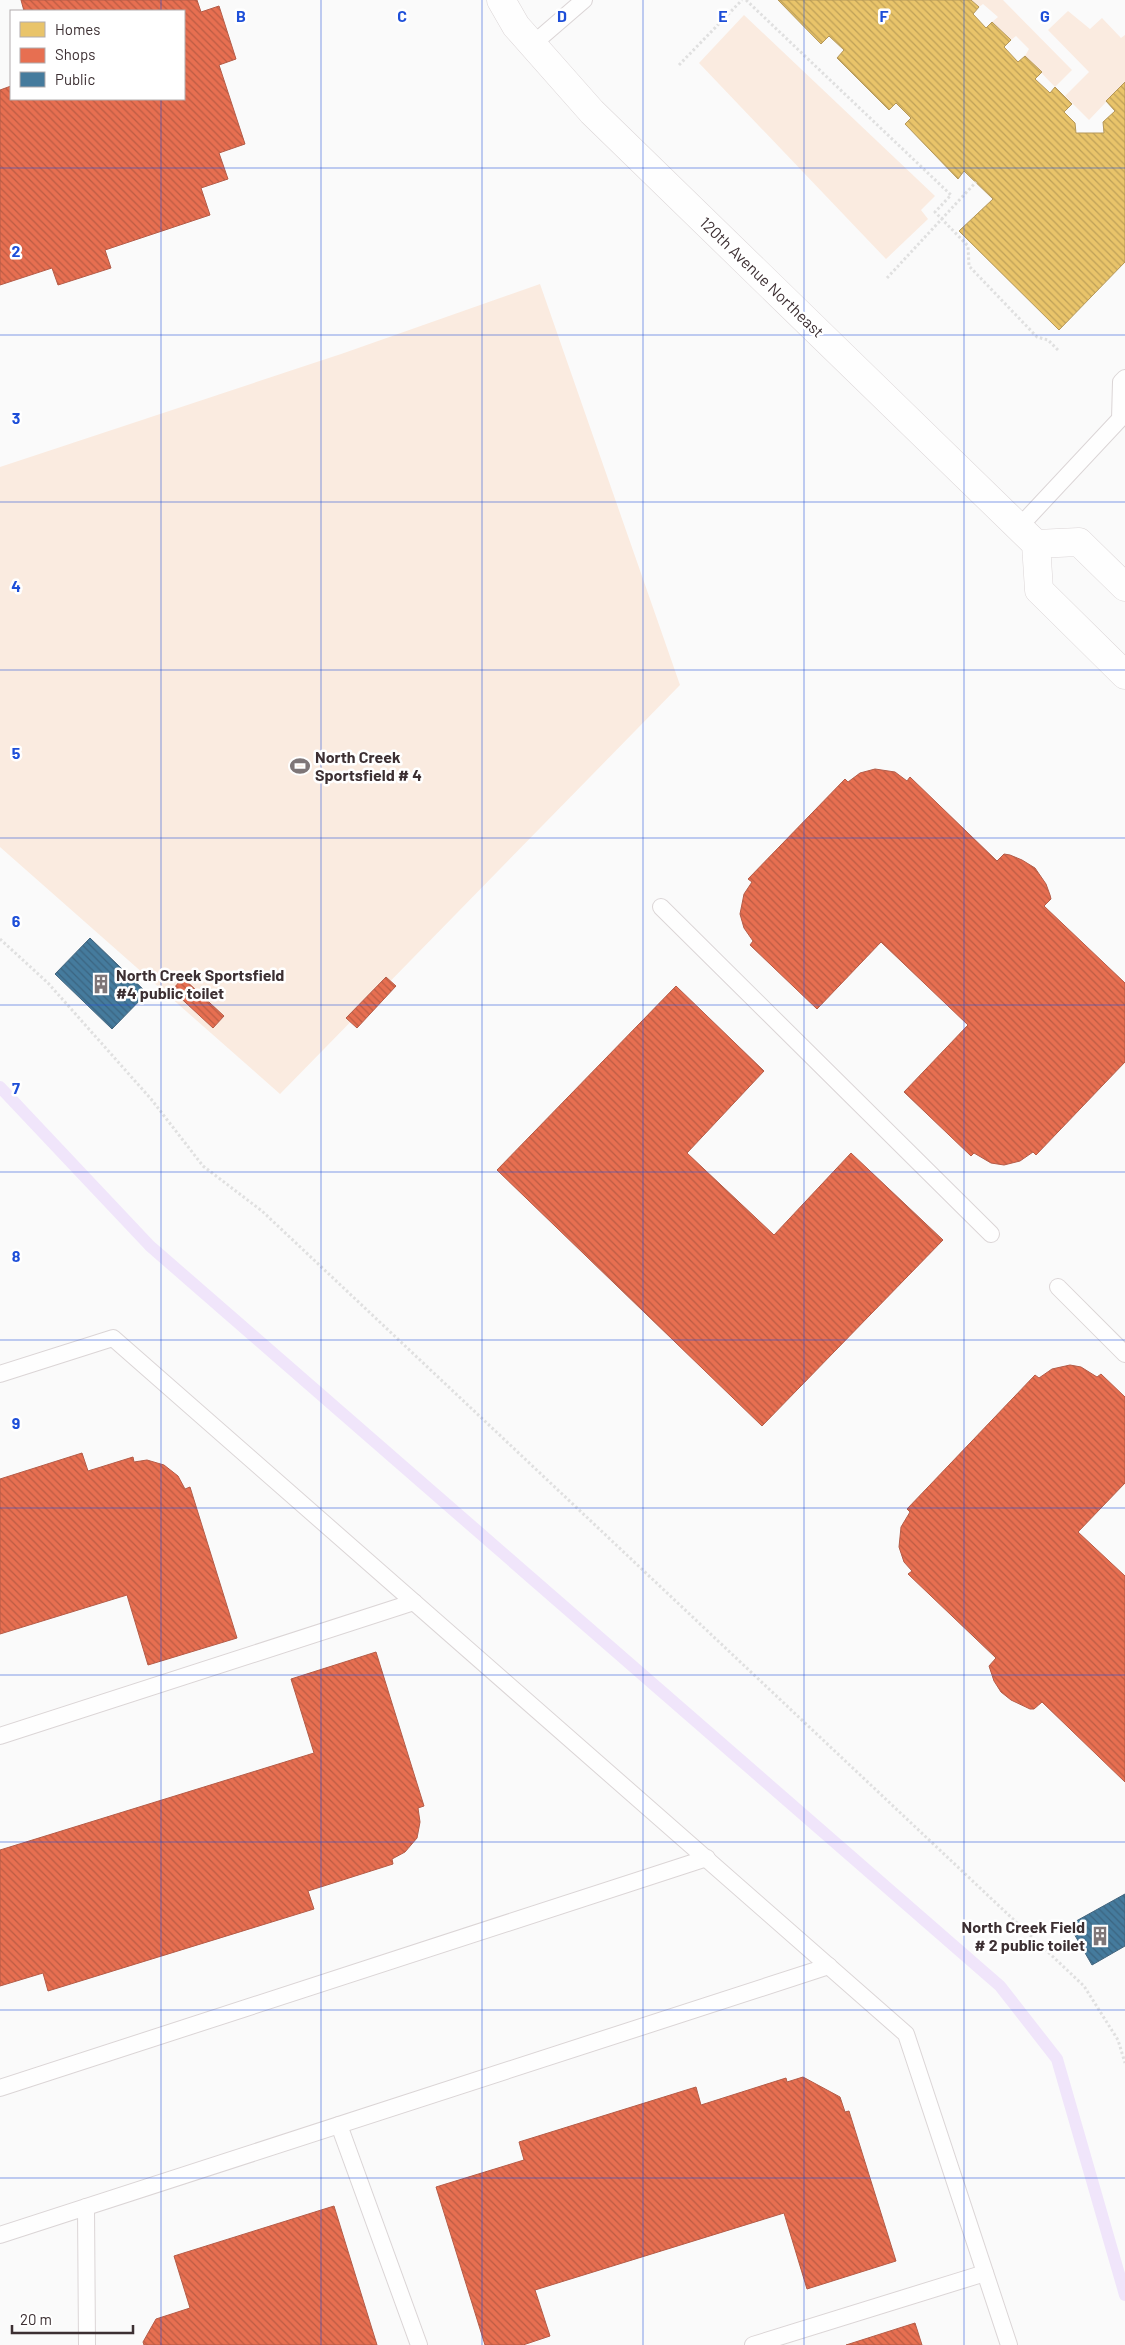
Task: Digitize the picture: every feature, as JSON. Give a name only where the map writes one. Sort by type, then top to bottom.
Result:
[{"type":"main road","name":"120th Avenue Northeast","points":[[501,0],[516,26],[592,112],[1028,536]]},
{"type":"main road","points":[[1125,587],[1079,542],[1028,536],[1039,590],[1125,675]]},
{"type":"lane","points":[[533,44],[584,0]]},
{"type":"lane","points":[[1028,536],[1122,418],[1122,382],[1125,378]]},
{"type":"lane","points":[[660,907],[992,1234]]},
{"type":"lane","points":[[1058,1287],[1125,1354]]},
{"type":"lane","points":[[0,1374],[113,1338],[906,2034],[1009,2345]]},
{"type":"lane","points":[[0,1736],[414,1602]]},
{"type":"lane","points":[[0,2088],[707,1858]]},
{"type":"lane","points":[[0,2235],[829,1966]]},
{"type":"lane","points":[[339,2125],[419,2345]]},
{"type":"lane","points":[[86,2207],[87,2345]]},
{"type":"lane","points":[[753,2345],[985,2273]]},
{"type":"path","points":[[679,65],[744,0],[951,195],[935,212],[968,246],[969,266],[1037,338],[1048,340],[1058,350]]},
{"type":"path","points":[[887,278],[976,182]]},
{"type":"path","points":[[0,939],[60,998],[151,1099],[203,1166],[262,1211],[1084,1986],[1118,2040],[1125,2063]]},
{"type":"shaded area","points":[[971,0],[1003,0],[1072,70],[1055,87],[1025,56],[1029,49],[1016,36],[1011,40],[992,22],[998,17],[983,4],[979,7]]},
{"type":"shaded area","points":[[1068,11],[1090,29],[1102,18],[1121,38],[1125,35],[1125,82],[1089,120],[1065,96],[1089,72],[1048,30]]},
{"type":"shaded area","points":[[744,15],[935,196],[921,210],[928,219],[886,259],[699,63]]},
{"type":"shaded area","name":"North Creek Sportsfield # 4","points":[[540,284],[680,685],[280,1094],[0,847],[0,467],[344,353]]},
{"type":"building: Homes","points":[[778,0],[971,0],[979,7],[973,14],[986,28],[992,22],[1011,40],[1004,47],[1018,62],[1025,56],[1042,72],[1035,79],[1050,93],[1055,87],[1072,104],[1064,112],[1075,123],[1076,133],[1104,133],[1103,122],[1115,111],[1106,101],[1125,82],[1125,262],[1059,330],[959,231],[993,199],[964,171],[958,179],[905,124],[911,118],[896,103],[889,110],[837,58],[844,50],[829,36],[821,44]]},
{"type":"building: Shops","points":[[21,0],[197,0],[201,12],[219,6],[236,59],[219,65],[245,144],[219,153],[228,179],[201,188],[210,215],[105,250],[111,268],[58,285],[52,268],[0,285],[0,90],[10,86],[10,100],[185,100],[185,10],[24,10]]},
{"type":"building: Shops","points":[[875,769],[895,772],[907,781],[910,777],[997,861],[1004,854],[1010,855],[1035,868],[1046,884],[1051,899],[1044,906],[1125,983],[1125,1062],[1036,1155],[1033,1152],[1020,1161],[1004,1165],[991,1163],[974,1153],[971,1156],[904,1092],[968,1025],[881,942],[817,1009],[750,945],[753,941],[744,928],[740,914],[744,894],[752,882],[748,879],[845,779],[848,782],[860,773]]},
{"type":"building: Shops","points":[[386,977],[396,986],[357,1028],[346,1018]]},
{"type":"building: Shops","points":[[183,978],[224,1016],[213,1028],[172,990]]},
{"type":"building: Shops","points":[[676,986],[764,1071],[687,1153],[774,1235],[851,1153],[943,1240],[762,1426],[497,1170]]},
{"type":"building: Shops","points":[[1070,1365],[1081,1367],[1097,1377],[1101,1374],[1125,1397],[1125,1483],[1078,1532],[1125,1576],[1125,1782],[1042,1702],[1034,1709],[1030,1709],[1011,1700],[1001,1692],[994,1681],[989,1666],[996,1658],[908,1574],[912,1571],[904,1562],[899,1547],[901,1527],[910,1512],[907,1509],[1035,1375],[1039,1378],[1052,1369]]},
{"type":"building: Shops","points":[[82,1453],[88,1471],[133,1457],[134,1462],[147,1460],[164,1465],[178,1476],[185,1489],[190,1487],[237,1638],[148,1665],[127,1595],[0,1634],[0,1479]]},
{"type":"building: Shops","points":[[376,1652],[424,1806],[418,1808],[420,1822],[417,1838],[405,1852],[392,1859],[393,1864],[308,1891],[314,1909],[48,1991],[43,1973],[0,1986],[0,1850],[314,1753],[291,1679]]},
{"type":"building: Shops","points":[[803,2077],[840,2097],[845,2112],[849,2111],[896,2261],[807,2289],[784,2213],[535,2290],[550,2336],[523,2345],[485,2345],[436,2187],[524,2160],[519,2142],[696,2087],[701,2105],[786,2078],[787,2082]]},
{"type":"building: Shops","points":[[334,2206],[377,2345],[144,2345],[143,2342],[156,2319],[190,2308],[174,2256]]},
{"type":"building: Shops","points":[[915,2323],[922,2345],[846,2345]]},
{"type":"building: Public","name":"North Creek Sportsfield #4 public toilet","points":[[90,938],[147,993],[112,1029],[55,974]]},
{"type":"building: Public","name":"North Creek Field # 2 public toilet","points":[[1125,1894],[1125,1946],[1092,1965],[1069,1925]]},
{"type":"waterway","points":[[0,1087],[150,1246],[1000,1986],[1057,2059],[1125,2295]]},
{"type":"place","name":"North Creek Sportsfield # 4","points":[[300,766]]},
{"type":"place","name":"North Creek Sportsfield #4 public toilet","points":[[101,984]]},
{"type":"place","name":"North Creek Field # 2 public toilet","points":[[1100,1936]]}]
